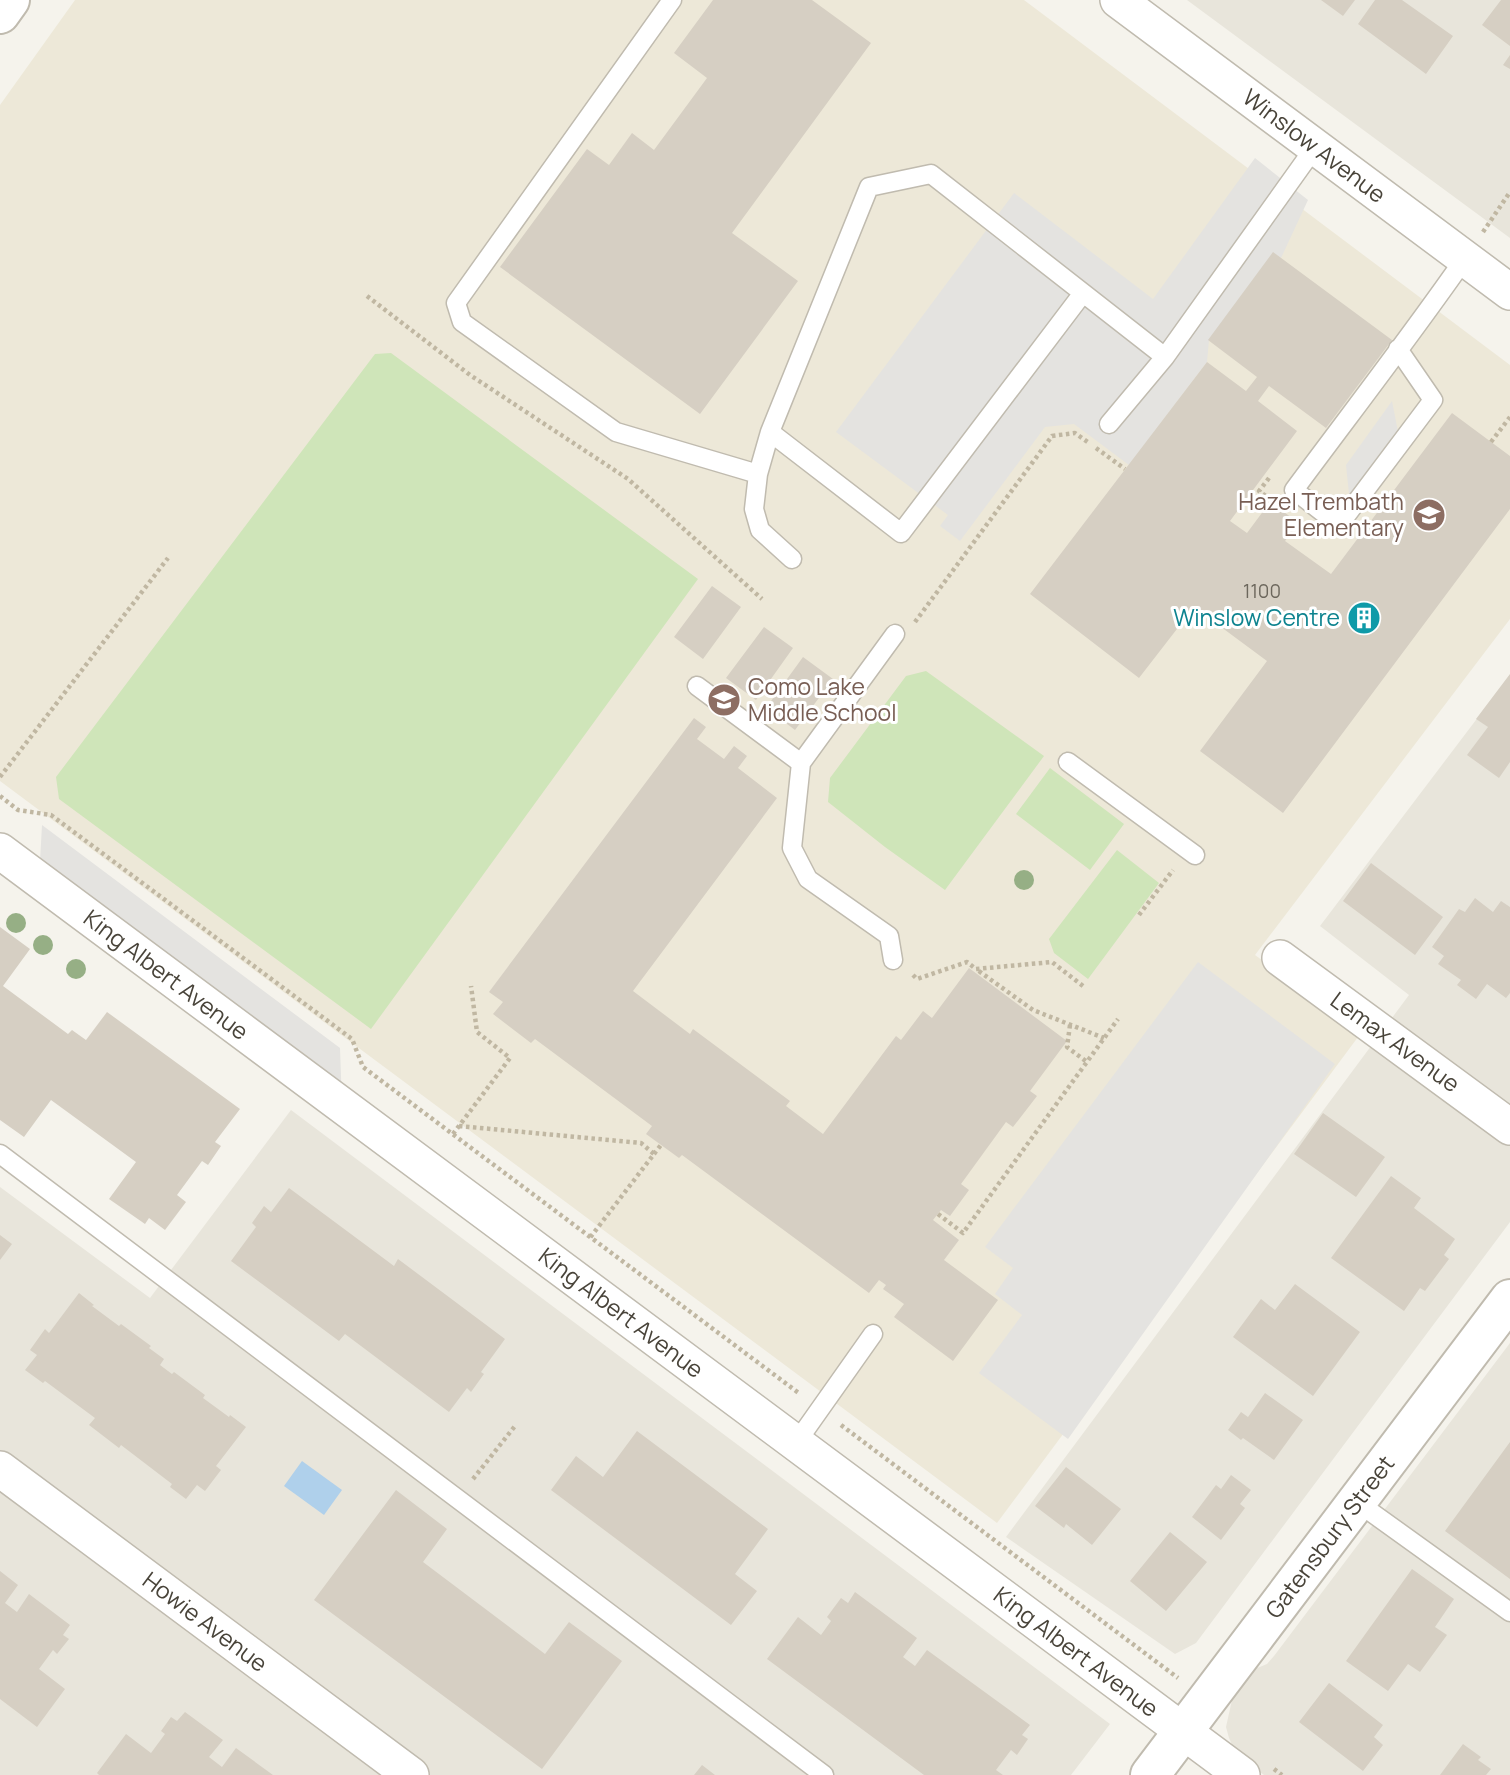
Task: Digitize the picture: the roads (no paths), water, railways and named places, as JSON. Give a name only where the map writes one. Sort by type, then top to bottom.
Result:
[{"type":"street","points":[[0,14],[10,0]]},
{"type":"street","name":"Winslow Avenue","points":[[1118,0],[1510,292]]},
{"type":"street","name":"King Albert Avenue","points":[[0,851],[1242,1775]]},
{"type":"street","name":"Lemax Avenue","points":[[1280,958],[1510,1127]]},
{"type":"street","name":"Gatensbury Street","points":[[1150,1775],[1510,1299]]},
{"type":"street","name":"Howie Avenue","points":[[0,1469],[411,1775]]},
{"type":"lane","points":[[671,0],[456,303],[462,322],[616,432],[758,474]]},
{"type":"lane","points":[[1109,424],[1165,357],[1315,147]]},
{"type":"lane","points":[[792,559],[760,530],[754,509],[758,474],[770,432],[869,187],[931,174],[1165,357]]},
{"type":"lane","points":[[1398,349],[1433,400],[1339,525],[1294,490],[1465,258]]},
{"type":"lane","points":[[770,432],[901,533],[1083,293]]},
{"type":"lane","points":[[893,960],[889,936],[808,878],[792,848],[801,763],[903,631]]},
{"type":"lane","points":[[697,686],[801,763]]},
{"type":"lane","points":[[1068,762],[1195,855]]},
{"type":"lane","points":[[0,1154],[824,1775]]},
{"type":"lane","points":[[796,1443],[873,1334]]},
{"type":"lane","points":[[1357,1502],[1510,1612]]},
{"type":"water","points":[[302,1461],[342,1490],[324,1515],[284,1486]]},
{"type":"place","name":"Hazel Trembath Elementary","points":[[1429,515]]},
{"type":"place","name":"Winslow Centre","points":[[1364,618]]},
{"type":"place","name":"Como Lake Middle School","points":[[724,700]]}]
